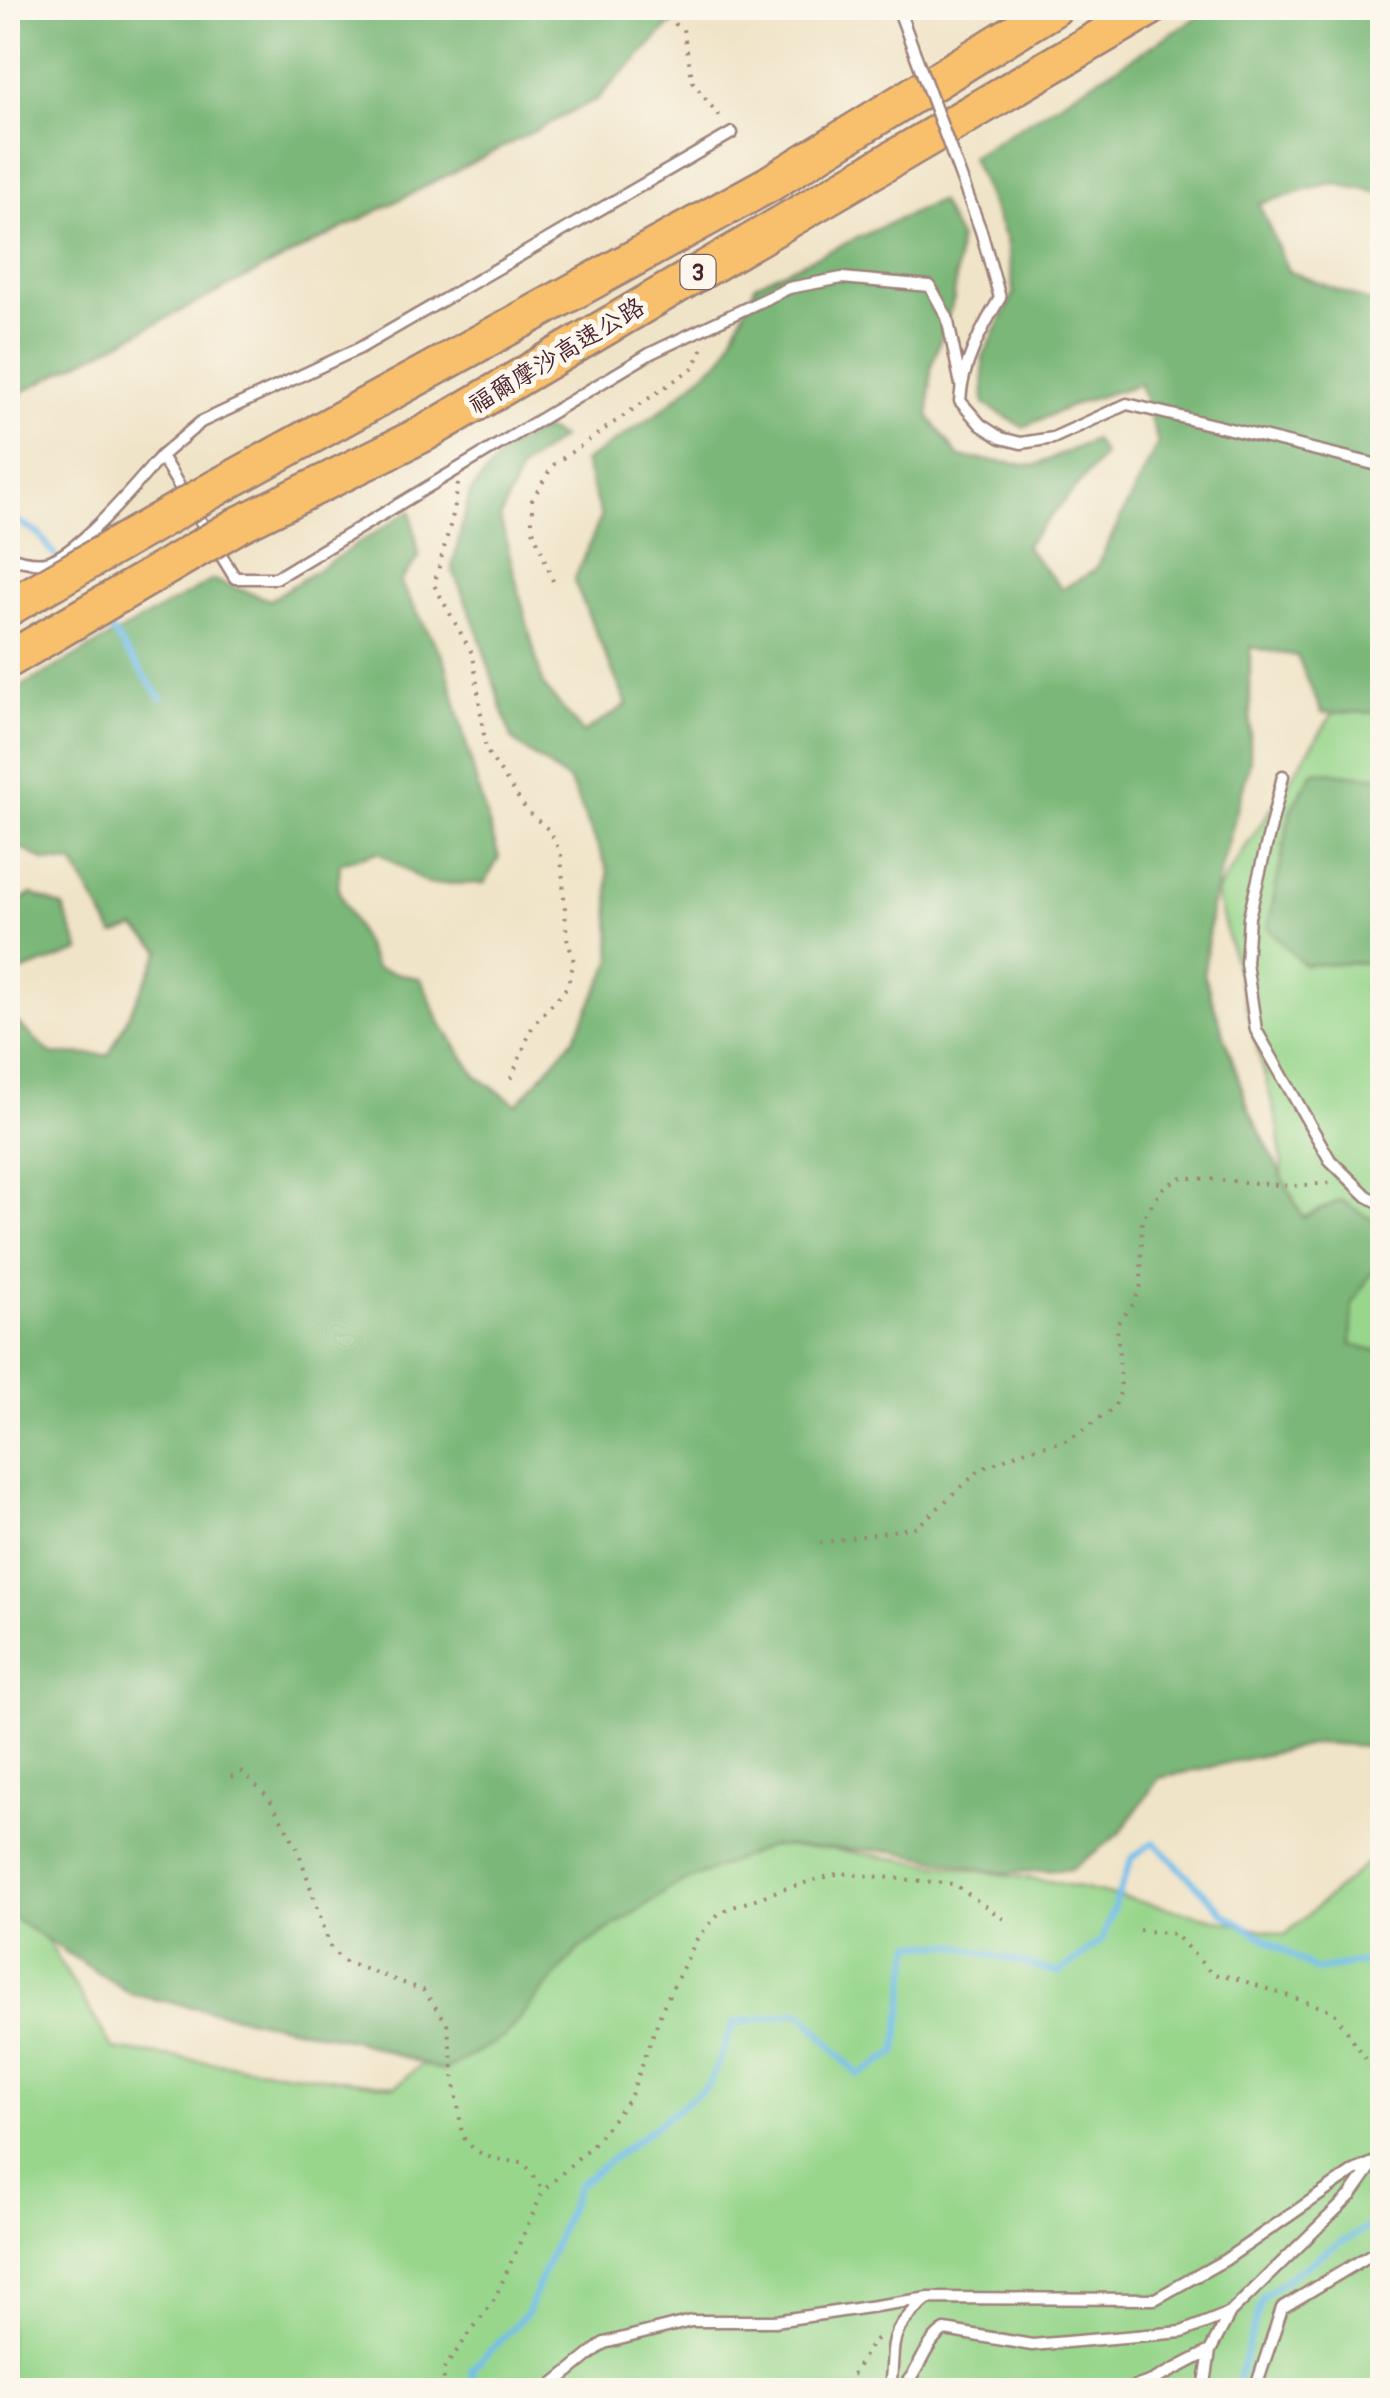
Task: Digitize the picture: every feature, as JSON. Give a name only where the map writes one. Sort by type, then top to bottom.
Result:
[{"type":"highway","name":"福爾摩沙高速公路","points":[[8,608],[216,488],[769,184],[1054,8]]},
{"type":"highway","name":"福爾摩沙高速公路","points":[[8,660],[240,524],[425,433],[1150,8]]},
{"type":"lane","points":[[898,8],[981,231],[1000,298],[982,327],[961,384]]},
{"type":"lane","points":[[8,556],[24,562],[49,562],[96,528],[162,456],[200,422],[360,348],[732,133]]},
{"type":"lane","points":[[162,456],[234,578],[276,578],[651,354],[789,288],[842,278],[930,286],[947,317],[961,384],[960,401],[980,425],[1001,438],[1021,444],[1053,438],[1128,404],[1382,466]]},
{"type":"lane","points":[[1283,776],[1249,916],[1246,963],[1256,1030],[1330,1160],[1367,1196],[1382,1204]]},
{"type":"lane","points":[[546,2390],[604,2343],[692,2320],[774,2320],[929,2298],[1155,2299],[1226,2260],[1354,2171],[1378,2161]]},
{"type":"lane","points":[[1204,2390],[1210,2351],[1230,2313],[1351,2195],[1378,2161]]},
{"type":"lane","points":[[1255,2390],[1282,2308],[1382,2248]]},
{"type":"lane","points":[[890,2390],[894,2335],[901,2321],[929,2298]]},
{"type":"lane","points":[[900,2390],[923,2362],[933,2337],[945,2330],[1032,2345],[1182,2332],[1230,2313]]},
{"type":"lane","points":[[1126,2390],[1152,2382],[1210,2351]]},
{"type":"path","points":[[646,8],[682,30],[694,83],[732,133]]},
{"type":"path","points":[[553,581],[532,527],[532,500],[552,465],[694,367],[716,323]]},
{"type":"path","points":[[461,464],[454,511],[434,585],[474,655],[486,750],[527,812],[550,831],[561,854],[567,938],[574,962],[567,987],[533,1026],[510,1081]]},
{"type":"path","points":[[820,1543],[917,1526],[981,1469],[1026,1450],[1069,1440],[1114,1408],[1120,1390],[1118,1324],[1134,1303],[1141,1285],[1142,1219],[1164,1186],[1182,1177],[1294,1186],[1351,1181]]},
{"type":"path","points":[[231,1777],[242,1772],[270,1798],[298,1847],[331,1949],[344,1961],[423,1990],[448,2023],[462,2135],[470,2148],[496,2161],[524,2162],[542,2190]]},
{"type":"path","points":[[446,2390],[443,2370],[496,2298],[542,2190],[592,2146],[630,2098],[663,2007],[697,1939],[720,1912],[840,1874],[954,1884],[1009,1924]]},
{"type":"path","points":[[1139,1930],[1175,1934],[1212,1974],[1333,2011],[1382,2082]]},
{"type":"path","points":[[838,2390],[852,2380],[874,2340],[901,2321]]},
{"type":"green space","points":[[8,8],[668,8],[679,16],[597,99],[8,399]]},
{"type":"green space","points":[[1213,8],[1382,8],[1382,193],[1331,183],[1259,204],[1288,271],[1382,307],[1382,712],[1322,713],[1297,656],[1250,647],[1250,761],[1211,907],[1204,975],[1249,1110],[1303,1218],[1341,1200],[1382,1226],[1382,1256],[1353,1303],[1351,1344],[1382,1352],[1382,1747],[1319,1743],[1159,1778],[1120,1833],[1072,1869],[1002,1873],[893,1851],[770,1846],[676,1885],[577,1951],[504,2037],[443,2071],[357,2041],[131,1994],[8,1918],[8,1014],[51,1054],[109,1055],[161,950],[135,928],[114,935],[73,863],[45,861],[16,845],[8,694],[213,580],[270,600],[411,510],[419,557],[400,582],[445,661],[499,857],[485,883],[428,884],[378,852],[340,863],[338,890],[376,968],[421,979],[440,1022],[476,1076],[517,1104],[574,1038],[612,961],[608,870],[570,782],[512,740],[477,629],[452,568],[470,493],[505,450],[544,429],[561,438],[521,468],[500,518],[543,685],[583,733],[627,705],[574,581],[601,517],[584,462],[661,411],[724,356],[756,284],[939,201],[959,239],[954,298],[931,367],[929,417],[959,457],[1034,466],[1094,440],[1104,455],[1025,546],[1062,589],[1095,570],[1158,443],[1140,384],[1078,403],[1023,427],[984,404],[983,357],[1014,293],[1006,240],[971,157]]},
{"type":"green space","points":[[1382,638],[1382,1541],[1302,1452],[1279,1129],[1216,893]]},
{"type":"green space","points":[[1314,771],[1382,777],[1382,962],[1304,965],[1268,928],[1291,809]]},
{"type":"green space","points":[[32,894],[63,907],[80,951],[14,974],[8,990],[8,909]]},
{"type":"green space","points":[[696,1829],[1054,1882],[1285,1935],[1382,1850],[1382,2390],[8,2390],[8,1876],[113,2049],[395,2087]]},
{"type":"waterway","points":[[8,515],[40,535],[56,557]]},
{"type":"waterway","points":[[102,619],[161,698]]},
{"type":"waterway","points":[[477,2390],[471,2370],[527,2313],[578,2185],[709,2085],[734,2023],[801,2012],[858,2075],[896,2053],[912,1944],[956,1945],[1059,1973],[1102,1940],[1132,1857],[1154,1842],[1224,1913],[1315,1970],[1370,1961],[1382,1963]]},
{"type":"waterway","points":[[1235,2390],[1263,2296],[1328,2250],[1372,2225],[1382,2211]]}]
